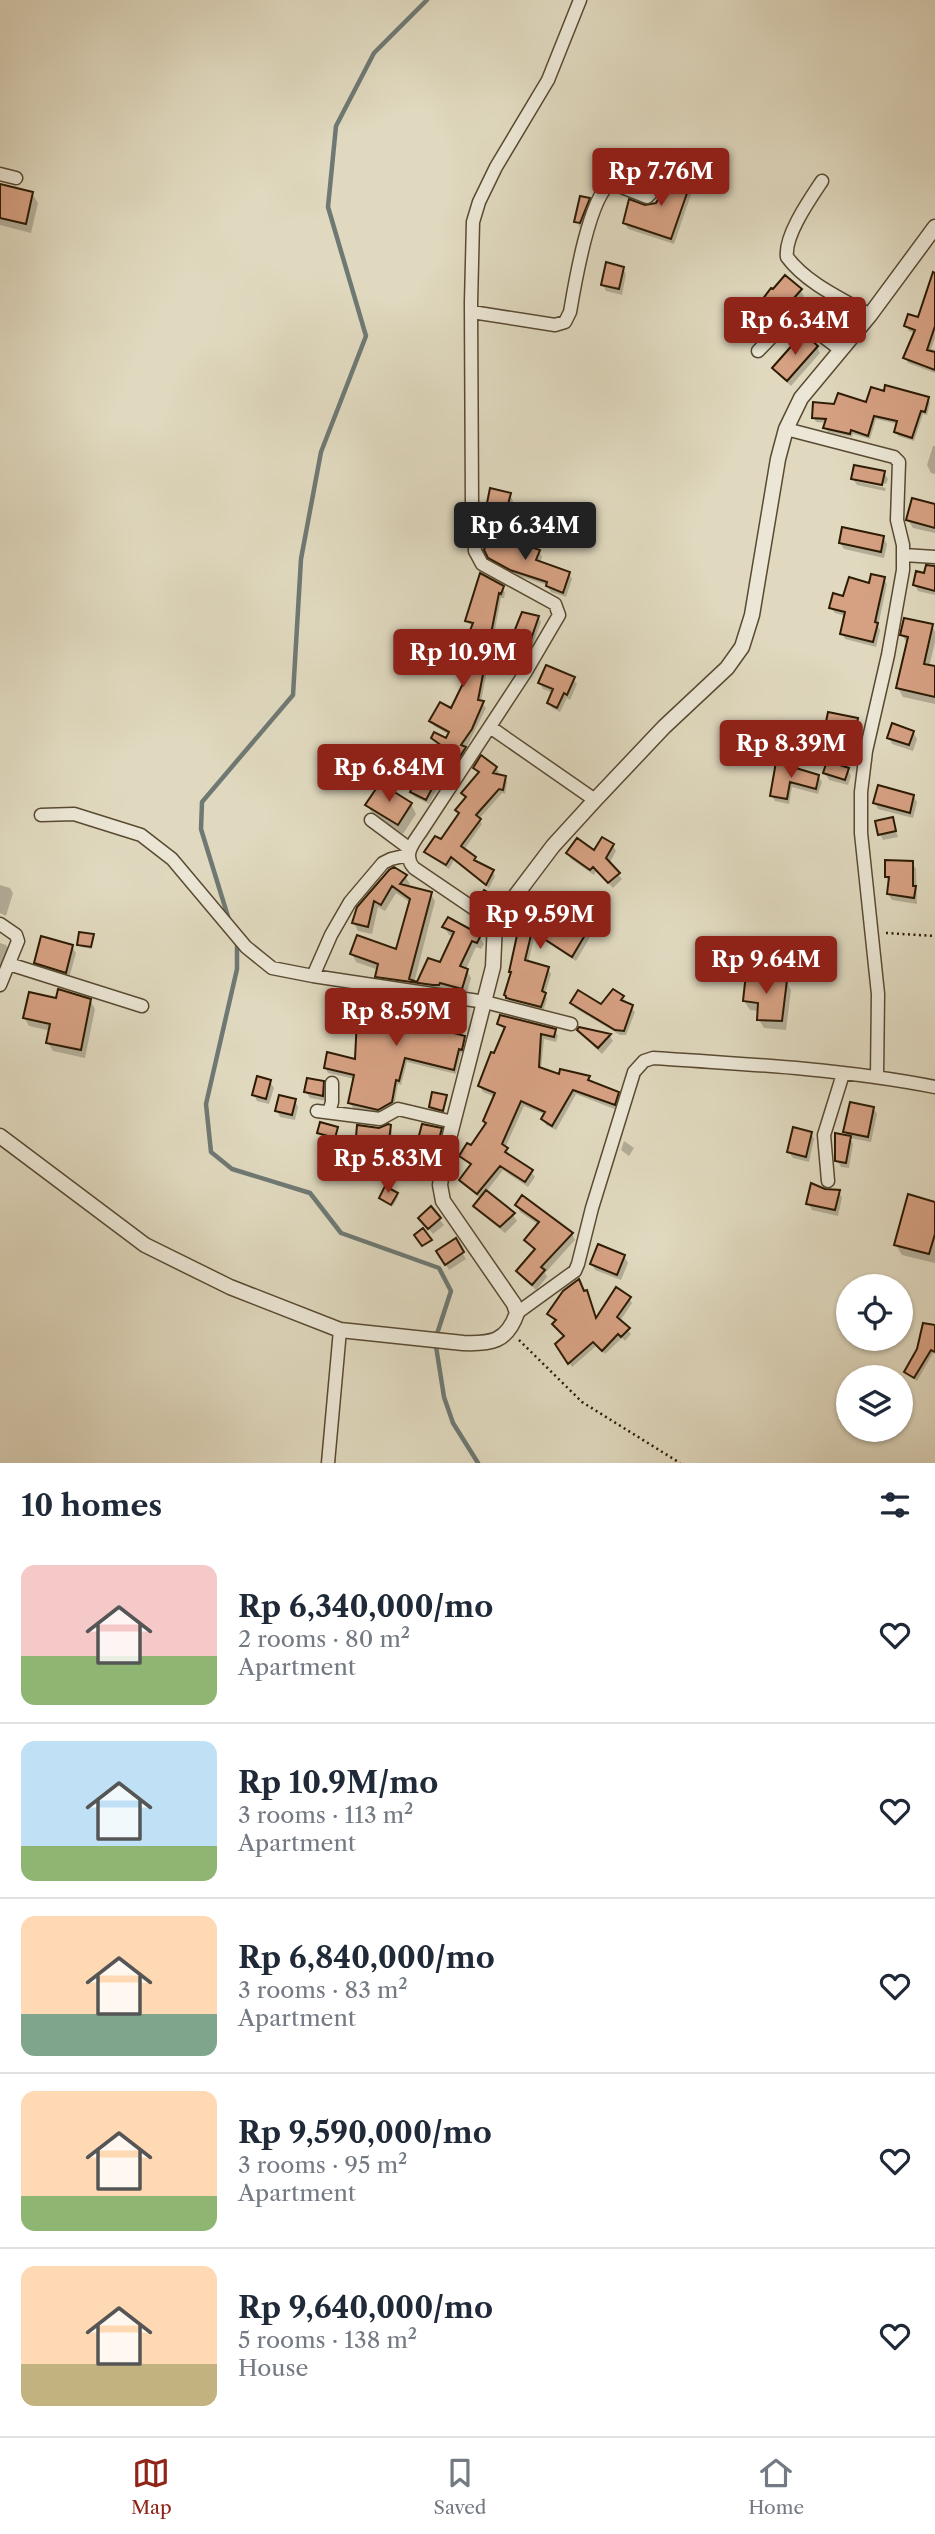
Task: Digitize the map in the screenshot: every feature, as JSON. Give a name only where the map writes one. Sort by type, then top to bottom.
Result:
[{"type":"street","points":[[313,976],[331,935],[350,902],[383,863],[409,852],[525,673],[559,615],[555,604],[547,598],[482,564],[477,556],[472,509],[473,222],[479,202],[496,167],[548,80],[580,0]]},
{"type":"street","points":[[472,312],[555,325],[565,322],[570,312],[584,240],[602,192],[609,184],[614,184],[647,197],[654,190],[661,165]]},
{"type":"street","points":[[0,174],[16,178]]},
{"type":"street","points":[[822,181],[807,203],[788,243],[787,257],[800,271],[823,288],[870,315]]},
{"type":"street","points":[[517,1313],[508,1293],[443,1201],[440,1185],[453,1122],[493,967],[495,923],[554,846],[595,800],[664,727],[727,668],[743,647],[749,631],[772,493],[786,429],[802,398],[870,315],[935,228]]},
{"type":"street","points":[[758,351],[792,316],[841,350]]},
{"type":"street","points":[[786,429],[897,458],[900,480],[897,520],[904,555],[888,655],[865,760],[861,792],[861,833],[878,994],[877,1077]]},
{"type":"street","points":[[904,555],[935,556]]},
{"type":"street","points":[[490,727],[595,800]]},
{"type":"street","points":[[769,750],[793,754],[810,746],[817,746],[865,760]]},
{"type":"street","points":[[41,815],[74,814],[141,835],[172,859],[211,909],[261,961],[272,968],[485,1002],[571,1024]]},
{"type":"street","points":[[371,820],[409,852],[410,864],[414,868],[495,923]]},
{"type":"street","points":[[0,923],[16,935],[18,941],[0,985]]},
{"type":"street","points":[[9,964],[142,1006]]},
{"type":"street","points":[[0,1136],[145,1245],[230,1287],[340,1330],[478,1343],[503,1337],[509,1331],[517,1313],[575,1270],[634,1072],[645,1060],[653,1058],[877,1077],[935,1087]]},
{"type":"street","points":[[828,1181],[824,1135],[843,1074]]},
{"type":"street","points":[[332,1083],[332,1094],[323,1112],[380,1119],[398,1109],[453,1122]]},
{"type":"street","points":[[328,1463],[340,1330]]},
{"type":"path","points":[[872,933],[935,936]]},
{"type":"path","points":[[509,1331],[582,1402],[680,1463]]},
{"type":"building","points":[[669,171],[693,176],[671,239],[623,223],[629,199],[645,205],[656,203]]},
{"type":"building","points":[[0,184],[33,192],[26,224],[0,218]]},
{"type":"building","points":[[580,196],[590,198],[580,223],[574,222]]},
{"type":"building","points":[[606,262],[624,267],[619,289],[601,285]]},
{"type":"building","points":[[933,272],[935,326],[927,350],[935,352],[935,370],[903,358],[915,330],[904,326],[908,314],[918,317]]},
{"type":"building","points":[[785,275],[802,289],[758,338],[740,325],[756,302],[759,304]]},
{"type":"building","points":[[803,333],[818,346],[787,381],[772,368]]},
{"type":"building","points":[[885,385],[929,397],[912,438],[894,432],[897,421],[874,416],[868,436],[851,430],[850,434],[823,428],[826,419],[812,418],[813,402],[834,404],[838,393],[866,402],[871,387],[884,391]]},
{"type":"building","points":[[854,465],[885,471],[882,485],[851,479]]},
{"type":"building","points":[[490,488],[511,493],[507,508],[487,503]]},
{"type":"building","points":[[912,498],[935,504],[935,528],[906,520]]},
{"type":"building","points":[[842,527],[884,536],[881,552],[839,543]]},
{"type":"building","points":[[490,533],[540,550],[536,560],[570,572],[563,593],[546,586],[547,582],[510,570],[488,558],[484,550]]},
{"type":"building","points":[[926,565],[935,566],[935,591],[913,585],[916,571],[924,573]]},
{"type":"building","points":[[480,573],[504,586],[501,594],[499,593],[478,700],[484,701],[472,729],[461,745],[466,747],[459,758],[457,756],[447,775],[444,773],[440,783],[436,781],[426,800],[410,792],[429,754],[436,758],[442,746],[431,738],[434,732],[446,738],[449,732],[429,721],[440,702],[451,708],[471,667],[456,664],[459,648],[463,648],[473,623],[465,621]]},
{"type":"building","points":[[871,574],[885,577],[873,642],[840,634],[845,612],[829,608],[833,593],[843,596],[849,577],[869,583]]},
{"type":"building","points":[[522,612],[539,616],[528,648],[520,645],[516,661],[504,657]]},
{"type":"building","points":[[904,618],[933,624],[924,664],[935,666],[935,697],[896,688],[908,637],[900,635]]},
{"type":"building","points":[[546,665],[575,677],[567,695],[564,693],[557,708],[547,703],[553,689],[538,683]]},
{"type":"building","points":[[828,712],[858,718],[853,743],[823,737]]},
{"type":"building","points":[[892,723],[914,731],[909,745],[887,738]]},
{"type":"building","points":[[481,755],[497,767],[493,773],[506,776],[503,790],[499,789],[476,815],[481,819],[461,846],[476,857],[474,860],[494,870],[486,885],[451,857],[446,865],[424,852],[435,836],[441,839],[459,813],[455,810],[466,797],[461,793],[479,772],[473,768]]},
{"type":"building","points":[[827,761],[849,768],[845,780],[823,773]]},
{"type":"building","points":[[776,762],[819,775],[816,789],[790,782],[787,799],[770,796]]},
{"type":"building","points":[[380,783],[412,803],[398,825],[365,805]]},
{"type":"building","points":[[878,785],[914,795],[910,813],[873,803]]},
{"type":"building","points":[[893,817],[896,831],[878,835],[875,821]]},
{"type":"building","points":[[602,837],[614,844],[606,858],[620,873],[608,883],[593,867],[590,870],[566,853],[577,838],[594,850]]},
{"type":"building","points":[[885,860],[913,861],[913,886],[916,886],[914,898],[887,894],[889,877],[885,877]]},
{"type":"building","points":[[394,867],[407,875],[400,884],[432,892],[409,979],[417,982],[428,958],[440,962],[454,932],[442,927],[448,917],[481,935],[477,943],[472,941],[460,966],[468,969],[462,989],[440,983],[433,985],[375,977],[378,964],[350,954],[357,935],[396,949],[410,899],[392,886],[381,905],[374,901],[368,927],[352,923],[357,907]]},
{"type":"building","points":[[484,890],[500,899],[492,911],[478,901]]},
{"type":"building","points":[[524,903],[545,909],[544,912],[562,924],[570,910],[591,925],[572,957],[532,931],[525,960],[549,967],[542,991],[546,993],[541,1007],[506,998],[504,995]]},
{"type":"building","points":[[79,932],[94,934],[91,947],[77,945]]},
{"type":"building","points":[[41,936],[73,945],[66,973],[34,963]]},
{"type":"building","points":[[746,974],[787,980],[782,1021],[757,1020],[758,1003],[743,1001]]},
{"type":"building","points":[[58,989],[91,999],[81,1050],[46,1043],[50,1024],[23,1018],[29,992],[56,998]]},
{"type":"building","points":[[613,989],[624,996],[621,1000],[633,1005],[624,1031],[615,1030],[570,1003],[578,990],[601,1004]]},
{"type":"building","points":[[371,994],[429,1002],[427,1009],[458,1017],[454,1033],[465,1036],[454,1070],[405,1058],[399,1081],[396,1080],[392,1102],[378,1110],[348,1103],[354,1075],[324,1068],[327,1052],[355,1059],[357,1018],[371,1019],[378,997]]},
{"type":"building","points":[[500,1015],[556,1029],[554,1037],[541,1034],[539,1067],[559,1074],[560,1069],[590,1076],[588,1080],[619,1092],[615,1105],[573,1090],[552,1126],[541,1119],[545,1112],[521,1101],[502,1144],[508,1148],[505,1152],[533,1170],[525,1182],[500,1166],[477,1194],[459,1180],[471,1164],[459,1156],[467,1143],[471,1145],[486,1123],[483,1121],[495,1093],[478,1086],[491,1052],[494,1053],[505,1027],[497,1024]]},
{"type":"building","points":[[579,1027],[611,1034],[598,1048],[577,1030]]},
{"type":"building","points":[[257,1076],[271,1080],[266,1099],[252,1095]]},
{"type":"building","points":[[307,1078],[324,1081],[323,1096],[304,1092]]},
{"type":"building","points":[[432,1092],[447,1095],[443,1111],[429,1107]]},
{"type":"building","points":[[279,1095],[296,1099],[292,1115],[275,1111]]},
{"type":"building","points":[[850,1102],[874,1107],[868,1137],[843,1132]]},
{"type":"building","points":[[320,1122],[338,1127],[335,1138],[317,1133]]},
{"type":"building","points":[[422,1124],[442,1128],[428,1170],[402,1163],[401,1165],[381,1157],[380,1165],[358,1160],[361,1138],[356,1137],[357,1125],[379,1128],[391,1125],[389,1140],[415,1151]]},
{"type":"building","points":[[793,1127],[812,1132],[806,1157],[787,1152]]},
{"type":"building","points":[[835,1133],[851,1136],[846,1163],[835,1161]]},
{"type":"building","points":[[811,1183],[825,1189],[840,1190],[835,1210],[806,1204]]},
{"type":"building","points":[[385,1186],[398,1193],[391,1205],[379,1198]]},
{"type":"building","points":[[486,1190],[515,1213],[500,1227],[473,1206]]},
{"type":"building","points":[[908,1194],[935,1202],[935,1234],[929,1254],[894,1245]]},
{"type":"building","points":[[522,1195],[573,1233],[541,1267],[545,1270],[532,1285],[516,1271],[535,1249],[524,1240],[539,1222],[515,1205]]},
{"type":"building","points":[[431,1206],[441,1218],[428,1229],[418,1218]]},
{"type":"building","points":[[423,1228],[432,1240],[422,1246],[414,1235]]},
{"type":"building","points":[[456,1238],[464,1252],[445,1265],[436,1251]]},
{"type":"building","points":[[598,1244],[625,1255],[617,1275],[590,1264]]},
{"type":"building","points":[[579,1279],[584,1291],[587,1290],[596,1318],[616,1287],[631,1297],[617,1317],[630,1328],[621,1337],[618,1334],[602,1351],[593,1342],[568,1364],[555,1344],[564,1336],[552,1324],[556,1320],[547,1314],[563,1291]]},
{"type":"building","points":[[923,1323],[935,1325],[935,1352],[931,1350],[914,1378],[913,1365],[908,1365],[917,1349]]},
{"type":"waterway","points":[[229,920],[201,829],[202,802],[293,695],[301,559],[321,452],[366,336],[328,207],[336,126],[374,53],[427,0]]},
{"type":"waterway","points":[[237,941],[237,969],[206,1104],[211,1152],[232,1169],[310,1193],[341,1233],[439,1268],[451,1291],[435,1340],[444,1397],[453,1423],[478,1463]]}]
